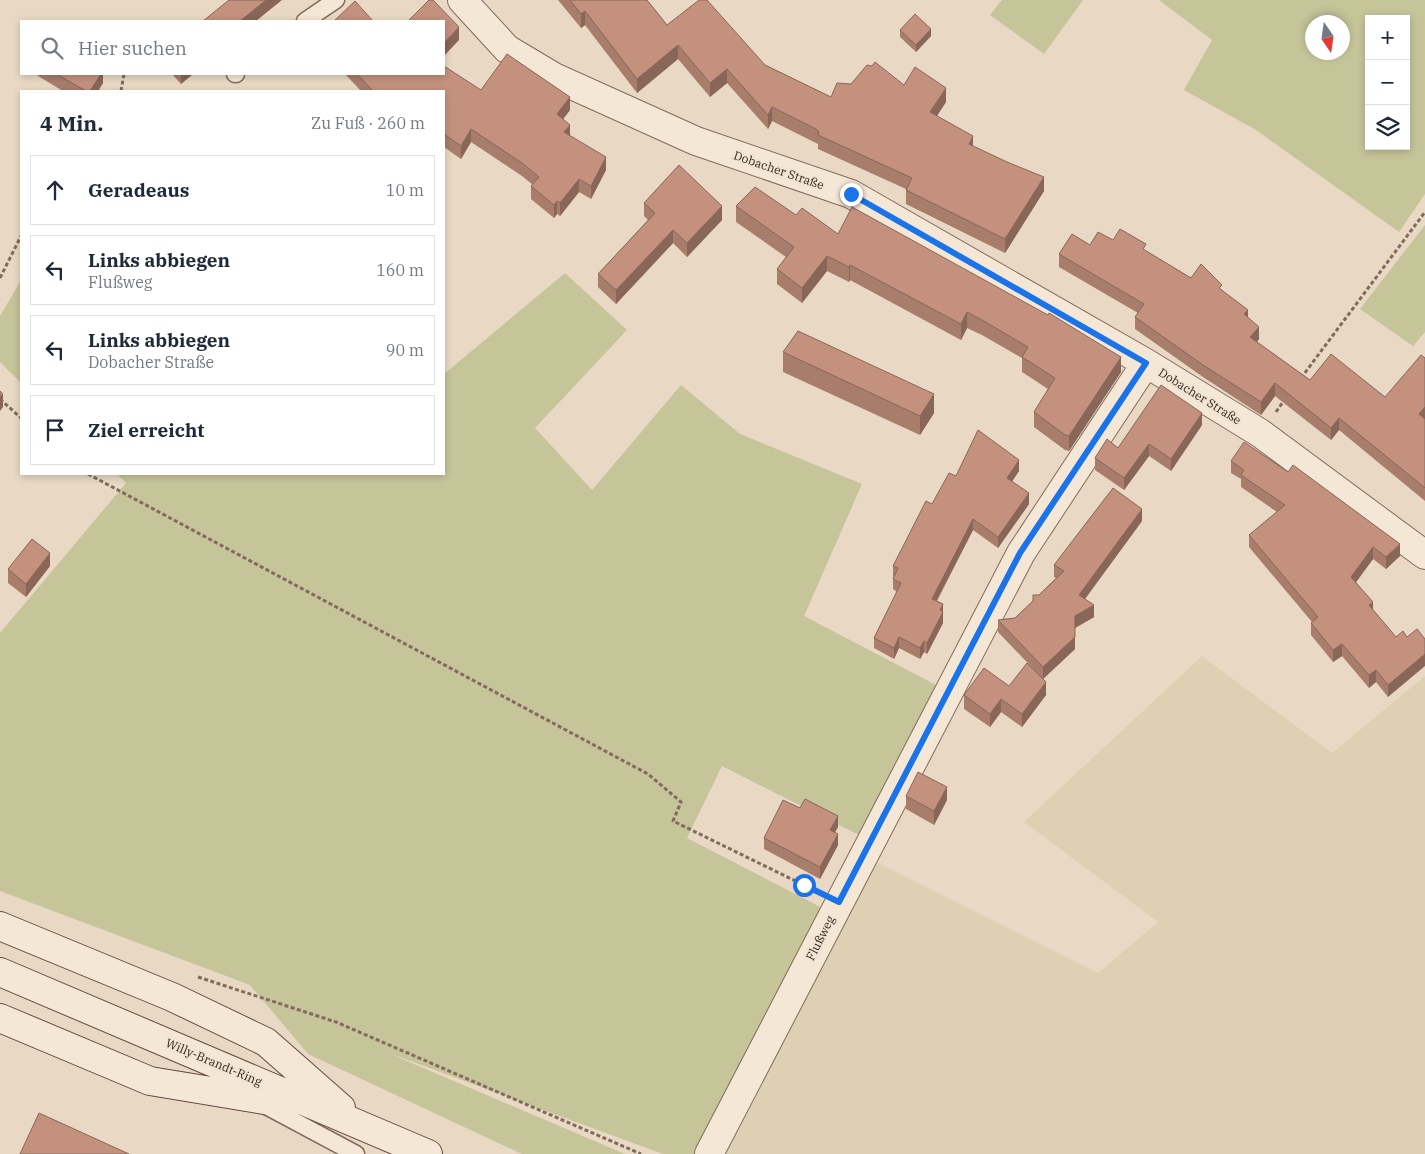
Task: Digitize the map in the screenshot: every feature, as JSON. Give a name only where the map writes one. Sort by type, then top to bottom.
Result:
[{"type":"street","name":"Dobacher Straße","points":[[462,0],[506,49],[554,77],[696,141],[851,194],[1146,363],[1260,433],[1425,555]]},
{"type":"street","name":"Flußweg","points":[[709,1154],[1020,553],[1146,363]]},
{"type":"street","points":[[0,926],[172,998],[266,1042],[355,1121]]},
{"type":"street","name":"Willy-Brandt-Ring","points":[[0,972],[355,1121],[428,1154]]},
{"type":"street","points":[[0,1018],[150,1081],[252,1099],[320,1107]]},
{"type":"lane","points":[[306,20],[336,0]]},
{"type":"lane","points":[[252,1099],[356,1154]]},
{"type":"path","points":[[121,90],[124,75]]},
{"type":"path","points":[[1295,386],[1425,212]]},
{"type":"path","points":[[0,278],[20,238]]},
{"type":"path","points":[[1260,433],[1289,394]]},
{"type":"path","points":[[0,399],[20,417]]},
{"type":"path","points":[[90,475],[648,774],[681,802],[672,821],[839,902]]},
{"type":"path","points":[[195,976],[336,1022],[641,1154]]},
{"type":"shaded area","points":[[1002,0],[1083,0],[1044,54],[990,15]]},
{"type":"shaded area","points":[[1159,0],[1425,0],[1425,194],[1399,232],[1256,130],[1184,90],[1212,40]]},
{"type":"shaded area","points":[[1425,225],[1425,332],[1413,346],[1360,309]]},
{"type":"shaded area","points":[[565,273],[627,330],[535,428],[592,490],[681,385],[740,434],[862,484],[804,616],[938,686],[863,837],[722,766],[687,838],[828,911],[695,1154],[663,1154],[386,1052],[625,1154],[522,1154],[308,1054],[250,985],[0,891],[0,633],[126,483],[118,475],[445,475],[445,373]]},
{"type":"shaded area","points":[[20,282],[20,382],[0,362],[0,316]]},
{"type":"shaded area","points":[[1202,656],[1332,753],[1425,676],[1425,1154],[716,1154],[876,862],[1098,973],[1158,922],[1024,822]]},
{"type":"building","points":[[229,0],[266,0],[241,20],[204,20]]},
{"type":"building","points":[[429,0],[433,0],[459,27],[445,42],[445,20],[409,20]]},
{"type":"building","points":[[570,0],[647,0],[667,25],[699,0],[707,0],[765,65],[831,97],[837,83],[851,84],[867,65],[872,66],[875,62],[904,85],[915,67],[946,88],[930,112],[973,136],[969,144],[1044,177],[1005,239],[906,190],[912,178],[818,135],[819,132],[816,129],[772,107],[768,115],[727,69],[710,83],[678,45],[637,79],[585,11],[581,14]]},
{"type":"building","points":[[355,1],[372,20],[335,20]]},
{"type":"building","points":[[915,14],[931,29],[916,45],[900,30]]},
{"type":"building","points":[[507,54],[570,97],[557,114],[570,125],[564,132],[606,157],[591,186],[579,179],[560,203],[557,201],[554,205],[531,186],[539,177],[522,163],[471,129],[461,146],[445,135],[445,90],[372,90],[358,75],[445,75],[445,67],[481,90]]},
{"type":"building","points":[[58,75],[100,75],[91,90],[84,90]]},
{"type":"building","points":[[679,165],[722,206],[687,243],[673,230],[616,290],[598,274],[655,213],[644,203]]},
{"type":"building","points":[[755,187],[796,215],[802,208],[838,234],[852,207],[1048,315],[1049,313],[1121,357],[1069,436],[1065,435],[1034,412],[1055,378],[1022,357],[1028,347],[982,320],[967,312],[961,324],[850,265],[849,267],[827,256],[802,288],[777,269],[794,247],[736,206]]},
{"type":"building","points":[[1120,229],[1146,244],[1143,249],[1191,278],[1201,264],[1222,285],[1219,288],[1248,310],[1244,314],[1259,327],[1250,337],[1310,380],[1331,354],[1385,397],[1421,355],[1425,358],[1425,407],[1419,414],[1425,419],[1425,488],[1339,418],[1331,428],[1275,383],[1261,402],[1203,365],[1135,317],[1144,304],[1059,254],[1072,234],[1090,245],[1098,232],[1113,240]]},
{"type":"building","points":[[798,331],[934,394],[920,416],[783,352]]},
{"type":"building","points":[[1161,385],[1202,413],[1171,459],[1149,444],[1124,478],[1095,458],[1107,439],[1118,448]]},
{"type":"building","points":[[978,430],[1019,460],[1007,478],[1029,493],[998,537],[973,519],[932,599],[943,604],[940,610],[943,612],[927,643],[924,641],[920,648],[899,637],[894,648],[874,638],[901,583],[893,579],[898,568],[893,566],[926,501],[932,504],[949,473],[956,476]]},
{"type":"building","points":[[1244,442],[1288,472],[1293,465],[1400,544],[1386,557],[1373,547],[1351,577],[1373,602],[1369,605],[1396,637],[1403,631],[1407,637],[1417,629],[1425,639],[1425,654],[1388,685],[1376,670],[1369,675],[1342,644],[1333,650],[1311,623],[1318,617],[1249,535],[1285,505],[1241,475],[1244,470],[1231,461]]},
{"type":"building","points":[[1113,488],[1142,509],[1079,595],[1094,605],[1075,616],[1075,637],[1043,667],[998,620],[1015,618],[1033,601],[1033,595],[1039,595],[1064,571],[1054,565]]},
{"type":"building","points":[[32,539],[50,553],[26,584],[8,569]]},
{"type":"building","points":[[1027,663],[1046,682],[1022,714],[1001,699],[990,714],[964,695],[984,668],[1009,686]]},
{"type":"building","points":[[918,772],[947,787],[934,811],[906,796]]},
{"type":"building","points":[[805,799],[838,816],[830,830],[838,834],[820,867],[764,838],[783,800],[800,808]]},
{"type":"building","points":[[39,1113],[129,1154],[20,1154]]},
{"type":"route","points":[[804,885],[839,902],[1020,553],[1146,363],[851,194]]}]
